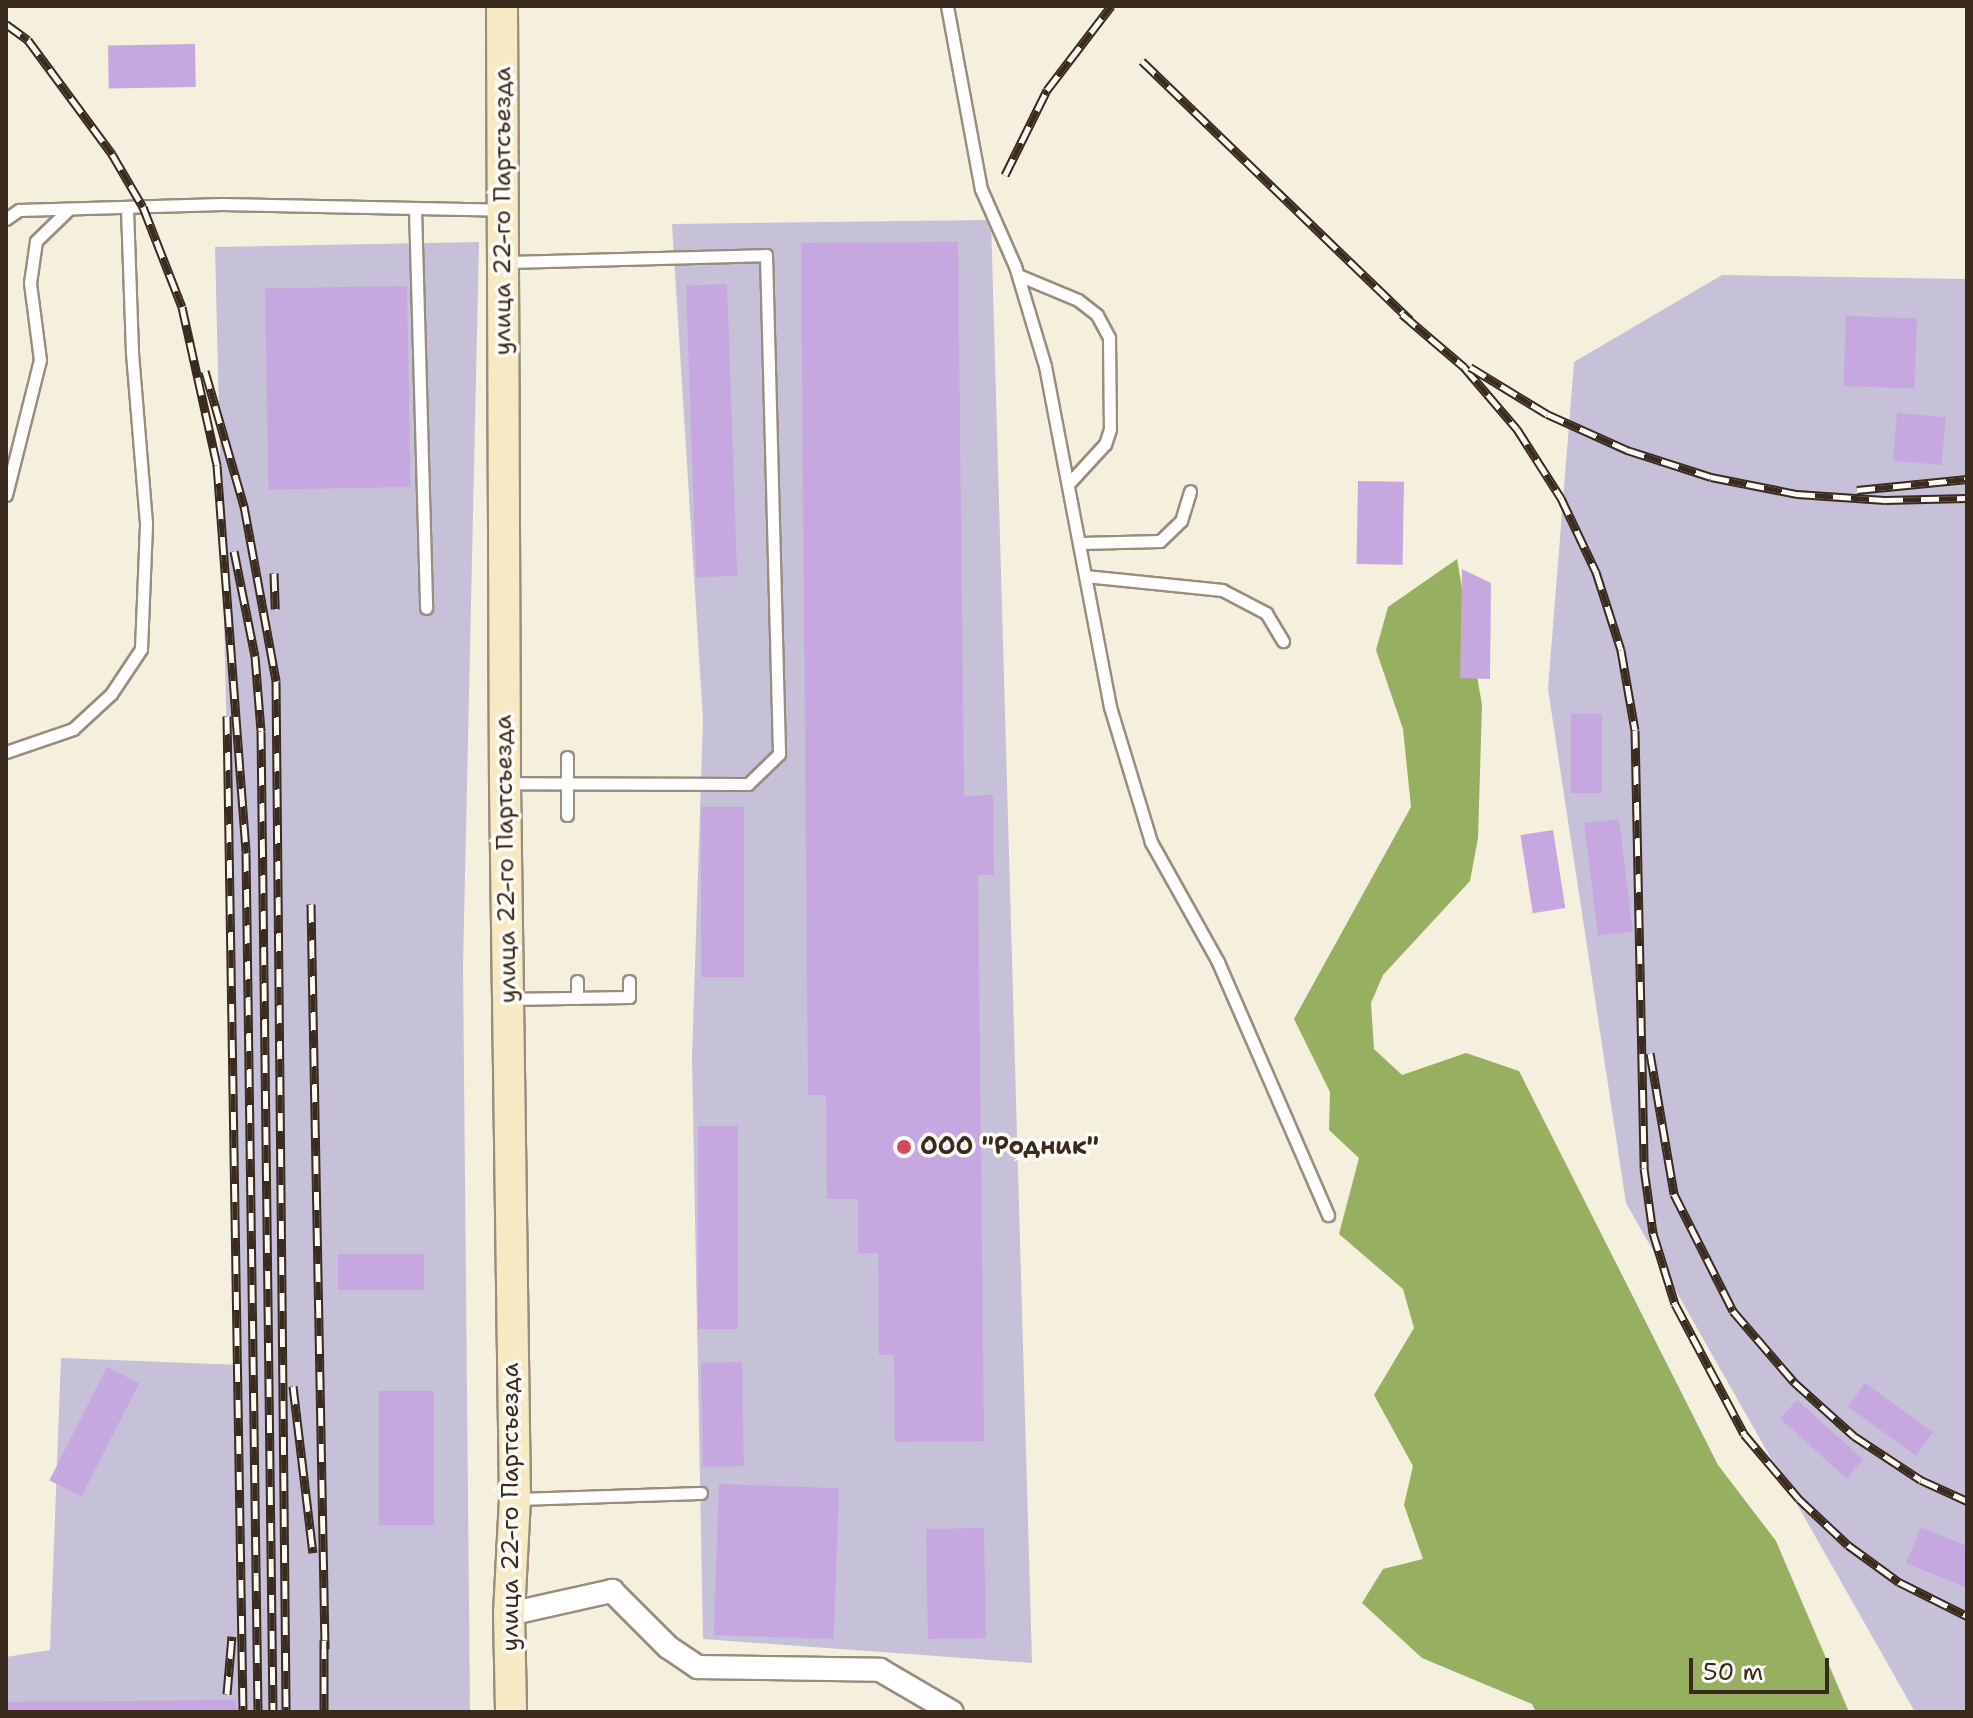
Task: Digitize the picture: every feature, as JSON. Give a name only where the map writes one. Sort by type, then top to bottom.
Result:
[{"type":"street","name":"улица 22-го Партсъезда","points":[[502,6],[505,783],[515,1499],[509,1614],[511,1712]]},
{"type":"street","points":[[509,1614],[612,1591],[668,1647],[698,1667],[880,1670],[952,1712]]},
{"type":"lane","points":[[947,6],[981,189],[1018,275],[1045,366],[1070,482],[1110,707],[1151,842],[1218,962],[1328,1215]]},
{"type":"lane","points":[[6,219],[19,210],[127,207],[502,210]]},
{"type":"lane","points":[[6,752],[73,729],[111,694],[141,649],[146,523],[132,352],[127,207]]},
{"type":"lane","points":[[415,208],[426,608]]},
{"type":"lane","points":[[6,495],[40,360],[30,283],[36,241],[69,209]]},
{"type":"lane","points":[[503,262],[766,255],[779,754],[748,784],[505,783]]},
{"type":"lane","points":[[1018,275],[1078,300],[1097,315],[1109,338],[1110,429],[1105,444],[1070,482]]},
{"type":"lane","points":[[1081,543],[1160,541],[1181,521],[1190,491]]},
{"type":"lane","points":[[1085,576],[1235,594],[1266,613],[1283,641]]},
{"type":"lane","points":[[567,757],[567,815]]},
{"type":"lane","points":[[577,981],[577,998]]},
{"type":"lane","points":[[507,999],[629,997],[629,981]]},
{"type":"lane","points":[[515,1499],[701,1493]]},
{"type":"shaded area","points":[[991,220],[1032,1663],[703,1639],[692,1057],[703,720],[672,224]]},
{"type":"shaded area","points":[[479,242],[463,966],[470,1712],[6,1712],[6,1657],[50,1650],[61,1358],[242,1365],[215,247]]},
{"type":"shaded area","points":[[1722,275],[1967,279],[1967,1712],[1915,1712],[1626,1203],[1548,689],[1574,362]]},
{"type":"green space","points":[[1457,559],[1482,705],[1478,838],[1470,881],[1383,975],[1371,1003],[1374,1049],[1402,1075],[1466,1053],[1519,1071],[1718,1465],[1776,1541],[1849,1712],[1536,1712],[1532,1704],[1422,1658],[1362,1603],[1383,1569],[1423,1559],[1404,1505],[1413,1466],[1374,1395],[1414,1328],[1403,1289],[1339,1234],[1359,1158],[1329,1130],[1330,1092],[1294,1019],[1411,807],[1403,729],[1376,650],[1388,607]]},
{"type":"building","points":[[195,44],[196,87],[109,89],[108,46]]},
{"type":"building","points":[[958,242],[964,796],[993,795],[994,875],[978,875],[984,1441],[895,1442],[894,1355],[879,1355],[878,1253],[858,1253],[858,1199],[827,1199],[826,1095],[808,1095],[801,243]]},
{"type":"building","points":[[727,284],[737,576],[696,577],[686,285]]},
{"type":"building","points":[[407,286],[411,487],[269,489],[265,288]]},
{"type":"building","points":[[1846,316],[1917,318],[1915,388],[1844,386]]},
{"type":"building","points":[[1897,413],[1946,417],[1942,465],[1893,461]]},
{"type":"building","points":[[1358,481],[1404,482],[1403,565],[1357,564]]},
{"type":"building","points":[[1462,569],[1491,583],[1490,679],[1460,678]]},
{"type":"building","points":[[1571,714],[1602,714],[1602,793],[1571,793]]},
{"type":"building","points":[[701,807],[744,807],[744,977],[701,977]]},
{"type":"building","points":[[1619,819],[1633,931],[1598,935],[1584,823]]},
{"type":"building","points":[[1553,830],[1565,908],[1533,913],[1520,835]]},
{"type":"building","points":[[698,1126],[738,1126],[738,1329],[698,1329]]},
{"type":"building","points":[[338,1254],[424,1254],[424,1290],[338,1290]]},
{"type":"building","points":[[742,1362],[744,1466],[703,1467],[701,1363]]},
{"type":"building","points":[[107,1367],[139,1383],[81,1497],[49,1480]]},
{"type":"building","points":[[1865,1383],[1933,1432],[1916,1456],[1848,1406]]},
{"type":"building","points":[[379,1391],[434,1391],[434,1525],[379,1525]]},
{"type":"building","points":[[1797,1400],[1863,1460],[1846,1478],[1780,1419]]},
{"type":"building","points":[[719,1484],[839,1488],[834,1639],[714,1635]]},
{"type":"building","points":[[1921,1527],[1967,1546],[1967,1588],[1906,1563]]},
{"type":"building","points":[[984,1528],[986,1638],[928,1639],[926,1529]]},
{"type":"building","points":[[236,1700],[237,1712],[6,1712],[6,1702]]},
{"type":"railway","points":[[1005,175],[1047,90],[1111,6]]},
{"type":"railway","points":[[6,24],[28,40],[112,154],[143,207],[182,307],[217,465],[246,853],[258,1712]]},
{"type":"railway","points":[[1142,61],[1410,320]]},
{"type":"railway","points":[[1402,314],[1464,367],[1517,429],[1561,498],[1596,572],[1621,650],[1635,730],[1644,1168],[1653,1233],[1675,1304],[1744,1434],[1799,1499],[1848,1545],[1899,1582],[1967,1616]]},
{"type":"railway","points":[[1470,367],[1547,414],[1627,450],[1711,477],[1797,494],[1885,500],[1967,498]]},
{"type":"railway","points":[[205,371],[244,506],[276,681],[286,1712]]},
{"type":"railway","points":[[1857,490],[1967,479]]},
{"type":"railway","points":[[234,551],[255,656],[261,731],[273,1712]]},
{"type":"railway","points":[[274,573],[275,609]]},
{"type":"railway","points":[[227,716],[243,1712]]},
{"type":"railway","points":[[311,904],[325,1649]]},
{"type":"railway","points":[[1650,1053],[1674,1194],[1733,1311],[1794,1382],[1854,1436],[1921,1480],[1967,1501]]},
{"type":"railway","points":[[293,1386],[313,1553]]},
{"type":"railway","points":[[227,1694],[232,1636]]},
{"type":"railway","points":[[324,1640],[324,1712]]},
{"type":"place","name":"ООО \"Родник\"","points":[[904,1147]]}]
